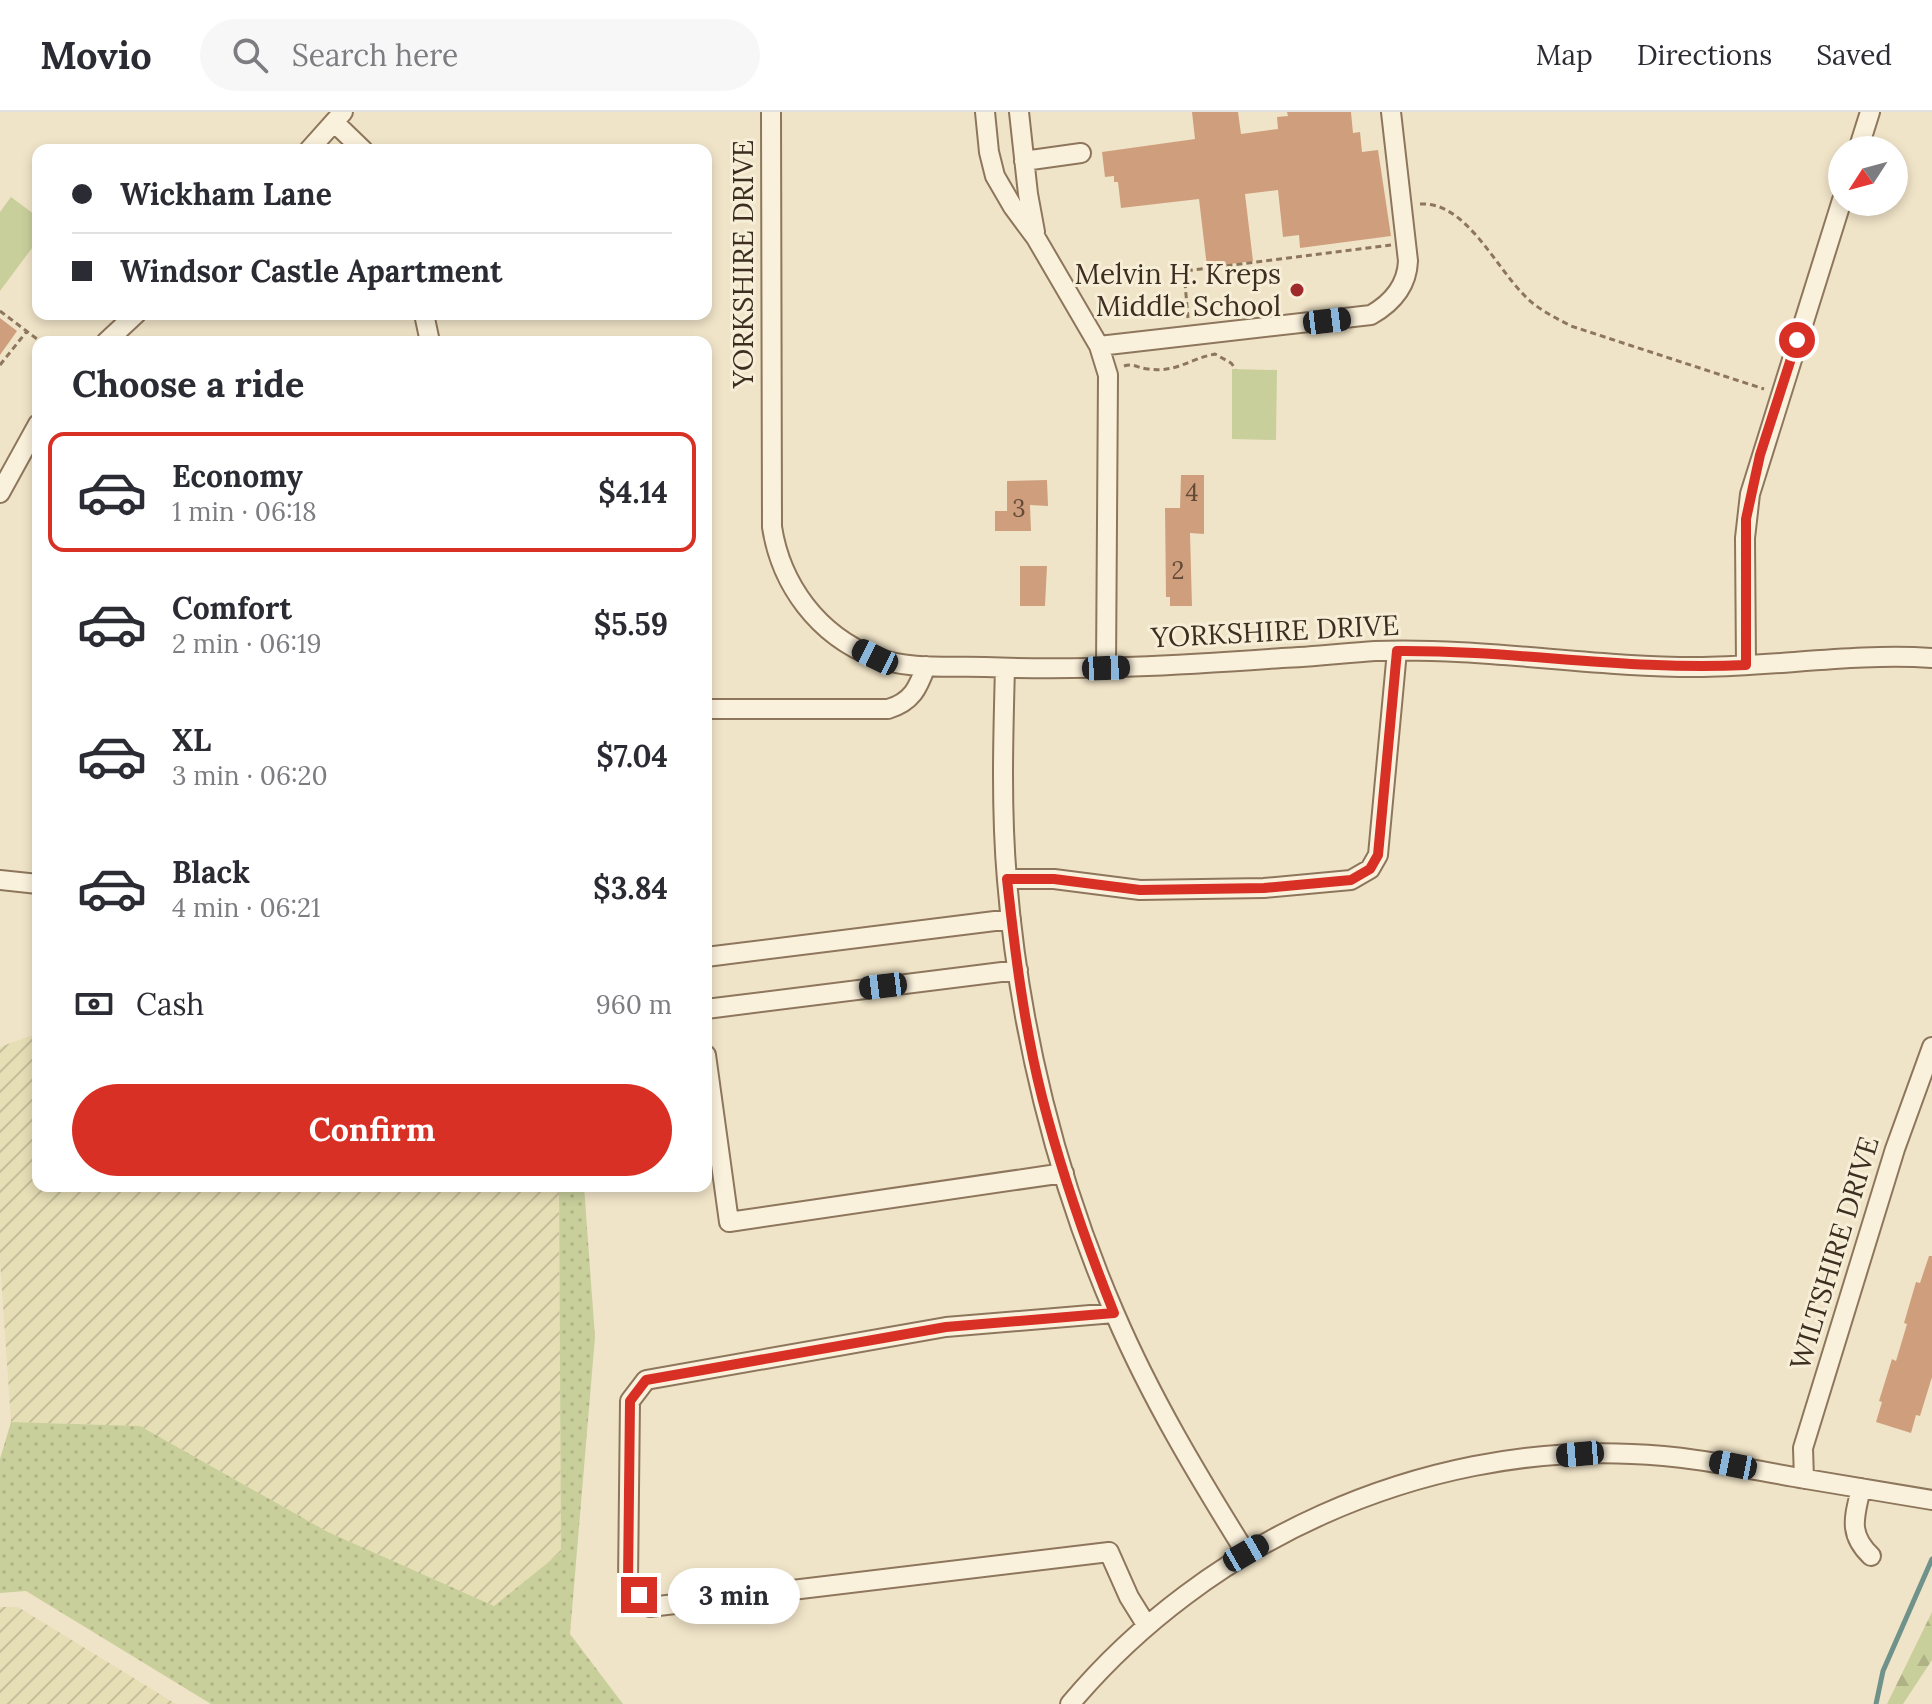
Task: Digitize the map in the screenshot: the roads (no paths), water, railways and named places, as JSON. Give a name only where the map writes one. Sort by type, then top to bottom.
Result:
[{"type":"street","name":"YORKSHIRE DRIVE","points":[[771,112],[772,511],[775,546],[795,592],[828,631],[875,657],[926,666],[1005,668],[1106,668],[1397,651],[1519,655],[1689,667],[1869,657],[1932,658]]},
{"type":"street","points":[[985,112],[995,176],[1036,238],[1099,346],[1108,375],[1106,668]]},
{"type":"street","points":[[1019,112],[1036,238]]},
{"type":"street","points":[[1099,346],[1358,317],[1384,308],[1407,277],[1408,261],[1391,112]]},
{"type":"street","points":[[1862,136],[1870,112]]},
{"type":"street","points":[[315,144],[339,118],[358,144]]},
{"type":"street","points":[[1024,161],[1081,153]]},
{"type":"street","points":[[1746,665],[1746,519],[1760,455],[1837,216]]},
{"type":"street","points":[[112,336],[130,320]]},
{"type":"street","points":[[0,493],[32,435]]},
{"type":"street","points":[[1007,879],[1054,879],[1140,890],[1264,888],[1351,880],[1370,869],[1378,855],[1397,651]]},
{"type":"street","points":[[712,709],[888,709],[917,691],[926,666]]},
{"type":"street","points":[[1005,668],[1003,796],[1007,879],[1018,970],[1042,1098],[1064,1173],[1114,1313],[1161,1408],[1246,1553]]},
{"type":"street","points":[[0,880],[32,883]]},
{"type":"street","points":[[712,956],[1011,919]]},
{"type":"street","points":[[712,1008],[1018,970]]},
{"type":"street","name":"WILTSHIRE DRIVE","points":[[1804,1479],[1803,1448],[1882,1189],[1932,1047]]},
{"type":"street","points":[[712,1099],[729,1222],[1064,1173]]},
{"type":"street","points":[[1114,1313],[946,1327],[646,1380],[630,1401],[628,1582],[650,1607],[1109,1552],[1129,1597],[1147,1626]]},
{"type":"street","points":[[1070,1704],[1091,1679],[1147,1626],[1197,1586],[1246,1553],[1323,1515],[1388,1489],[1442,1473],[1531,1458],[1580,1454],[1671,1456],[1932,1500]]},
{"type":"street","points":[[1861,1488],[1854,1524],[1855,1536],[1871,1556]]},
{"type":"waterway","points":[[1876,1704],[1883,1671],[1932,1559]]},
{"type":"place","name":"Melvin H. Kreps Middle School","points":[[1297,290]]}]
